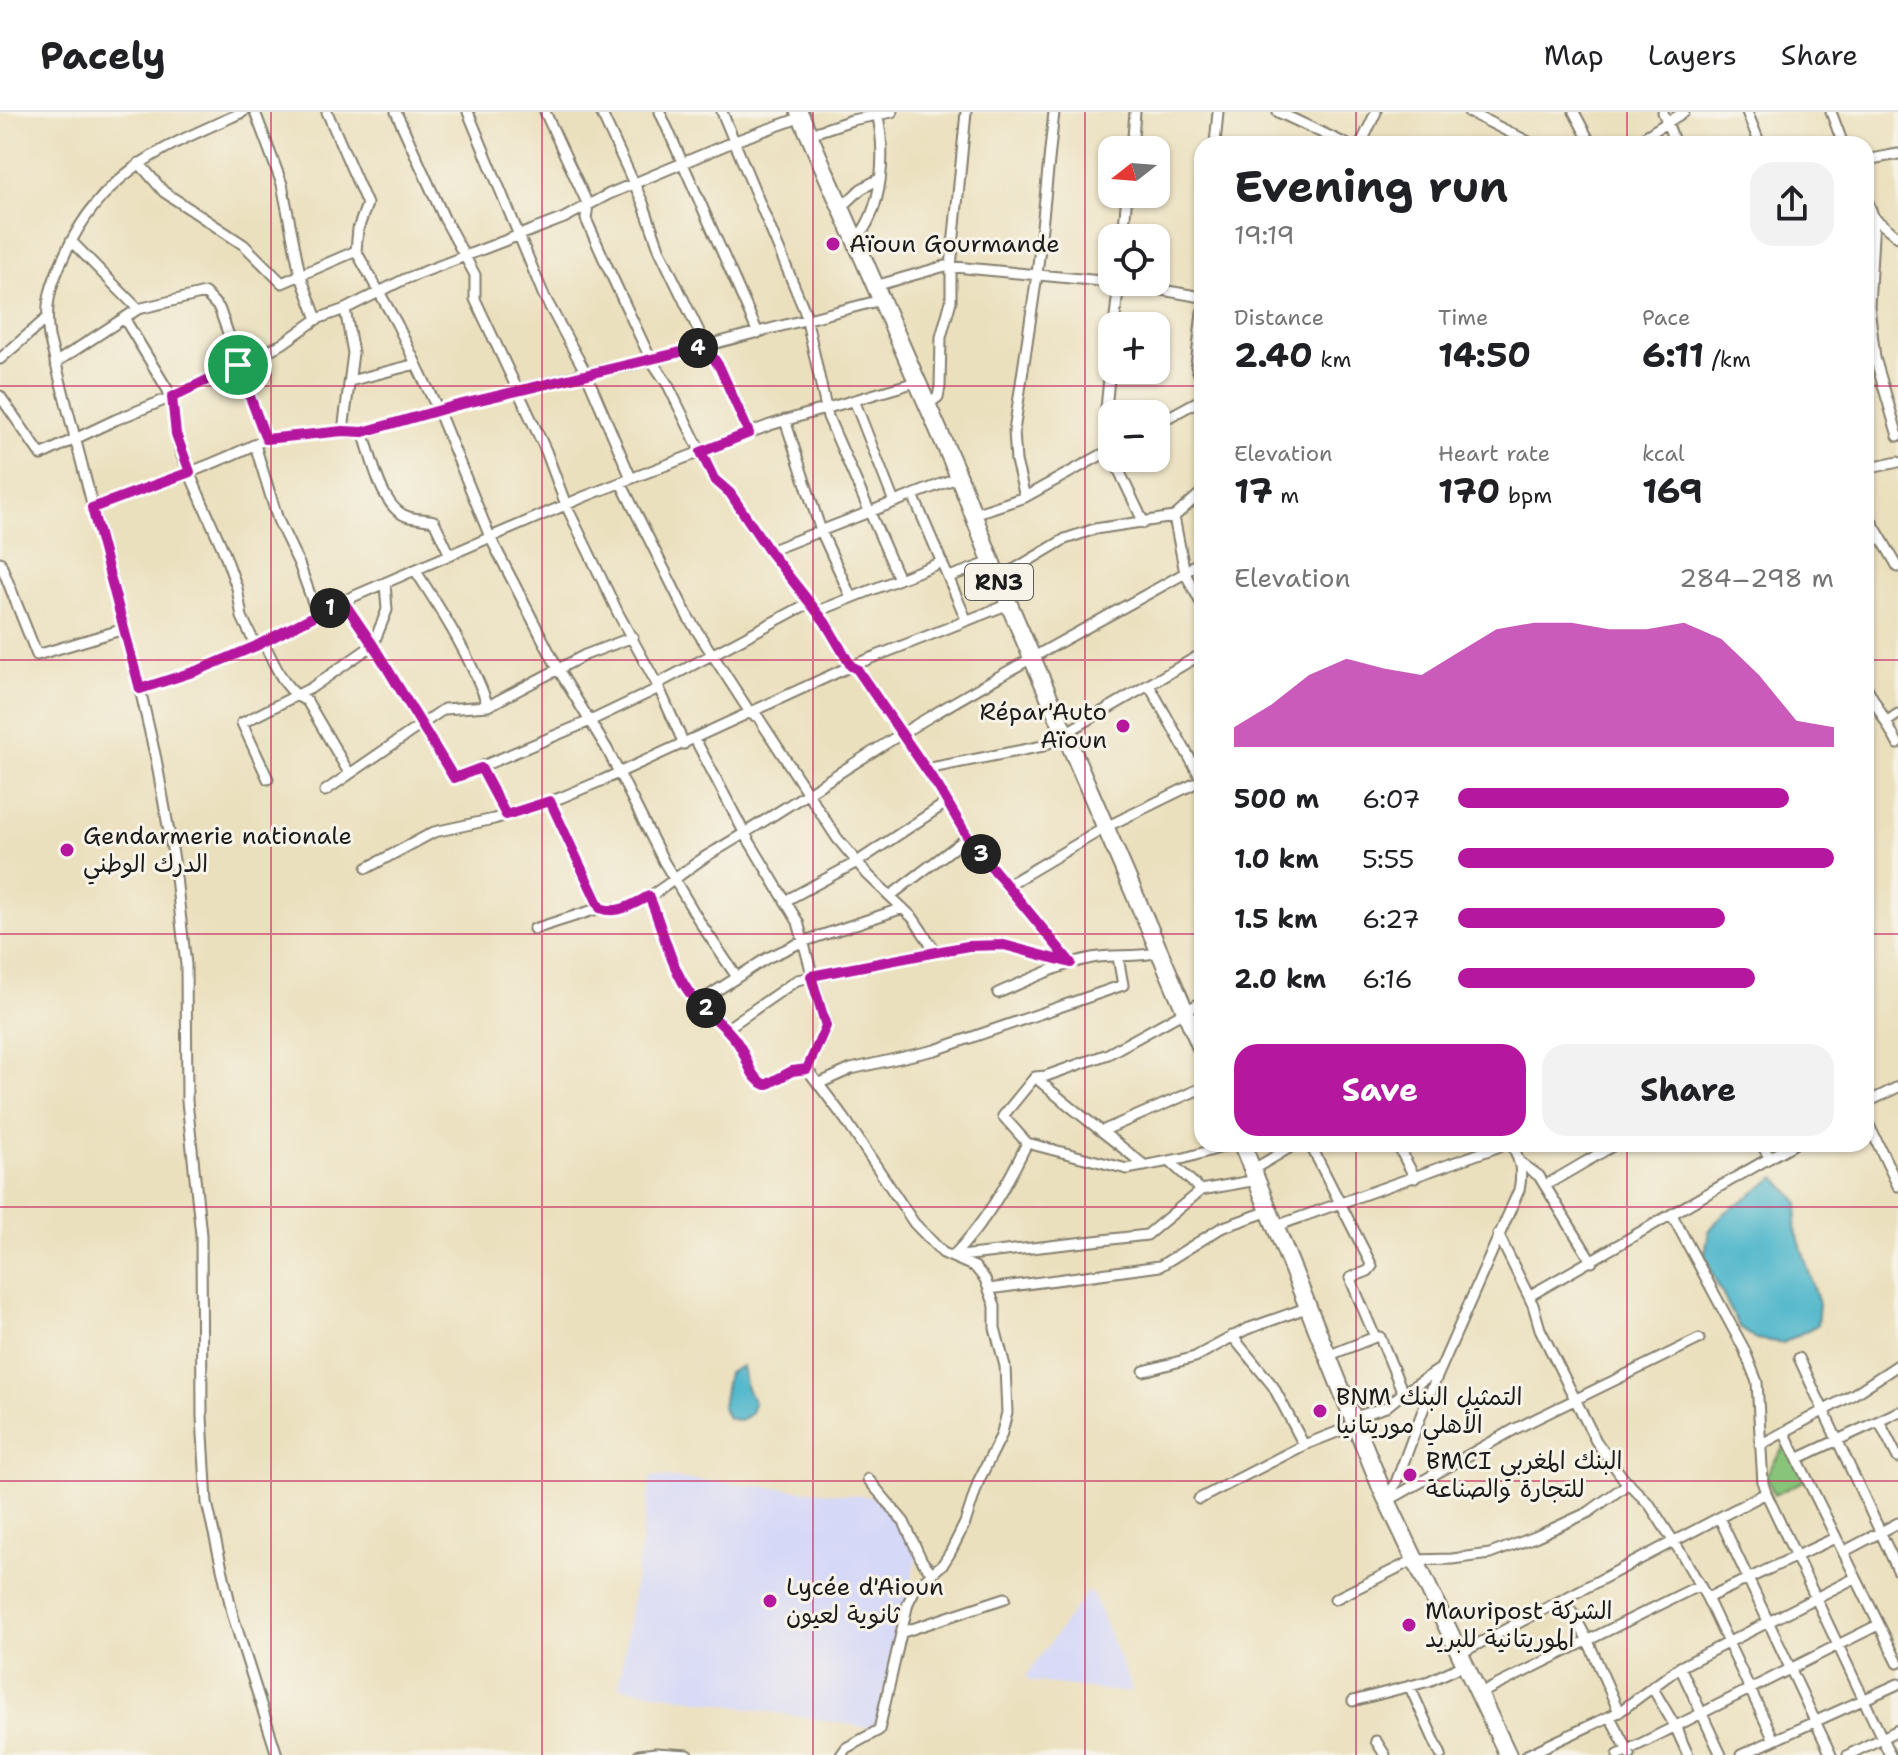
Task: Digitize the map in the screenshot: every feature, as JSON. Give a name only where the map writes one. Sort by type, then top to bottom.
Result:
[{"type":"highway","name":"RN3","points":[[800,114],[959,477],[998,579],[1194,1031]]},
{"type":"highway","points":[[1245,1152],[1386,1500],[1508,1755]]},
{"type":"street","points":[[243,112],[139,163],[99,198],[71,241],[47,300],[46,319],[140,689],[166,813],[186,965],[187,1101],[201,1235],[202,1417],[207,1503],[233,1616],[277,1755]]},
{"type":"street","points":[[255,112],[282,184],[300,274],[317,319]]},
{"type":"street","points":[[327,112],[367,204],[358,229],[356,251],[438,410],[490,537],[648,832],[701,924],[737,977]]},
{"type":"street","points":[[396,112],[475,275],[475,299],[546,451],[566,505],[684,744]]},
{"type":"street","points":[[468,112],[544,296],[586,373],[631,478]]},
{"type":"street","points":[[545,112],[588,205],[586,219],[651,360],[668,385],[714,479],[730,493],[851,666],[857,669],[926,769],[968,837],[1071,963]]},
{"type":"street","points":[[601,112],[643,203],[660,251],[706,346],[720,368],[749,433]]},
{"type":"street","points":[[660,112],[758,333]]},
{"type":"street","points":[[722,112],[796,287],[807,321],[828,417],[899,579]]},
{"type":"street","points":[[810,134],[878,113],[892,112]]},
{"type":"street","points":[[926,406],[938,397],[940,387],[941,337],[951,301],[951,267],[966,112]]},
{"type":"street","points":[[1025,497],[1016,461],[1014,431],[1037,275],[1054,112]]},
{"type":"street","points":[[1133,136],[1135,112]]},
{"type":"street","points":[[1216,136],[1218,112]]},
{"type":"street","points":[[1278,112],[1329,136]]},
{"type":"street","points":[[1365,136],[1376,112]]},
{"type":"street","points":[[1469,112],[1517,136]]},
{"type":"street","points":[[1574,112],[1587,136]]},
{"type":"street","points":[[1663,112],[1672,136]]},
{"type":"street","points":[[1646,136],[1684,112]]},
{"type":"street","points":[[1747,112],[1757,136]]},
{"type":"street","points":[[1831,112],[1840,136]]},
{"type":"street","points":[[855,241],[869,221],[879,179],[882,142],[878,113]]},
{"type":"street","points":[[0,396],[41,455],[282,344],[317,319],[345,309],[379,291],[564,218],[633,184],[800,114]]},
{"type":"street","points":[[1874,158],[1898,154]]},
{"type":"street","points":[[139,163],[164,192],[244,245],[282,283],[356,251]]},
{"type":"street","points":[[842,207],[861,189],[879,179]]},
{"type":"street","points":[[1874,219],[1898,237]]},
{"type":"street","points":[[71,241],[138,309]]},
{"type":"street","points":[[92,508],[190,472],[266,439],[343,431],[363,432],[586,373],[807,321],[878,293],[900,278],[951,267],[1098,280]]},
{"type":"street","points":[[1170,291],[1194,296]]},
{"type":"street","points":[[55,363],[138,309],[205,293],[219,308],[266,439]]},
{"type":"street","points":[[343,431],[353,353],[345,309]]},
{"type":"street","points":[[124,318],[172,397],[176,434],[237,588],[242,617],[287,686],[295,696],[307,701],[349,773]]},
{"type":"street","points":[[0,359],[46,319]]},
{"type":"street","points":[[350,381],[416,364]]},
{"type":"street","points":[[1874,368],[1898,436]]},
{"type":"street","points":[[140,689],[199,670],[260,644],[343,601],[631,478],[785,420],[916,382]]},
{"type":"street","points":[[854,400],[894,502]]},
{"type":"street","points":[[1170,416],[1194,403]]},
{"type":"street","points":[[785,420],[821,531],[851,597]]},
{"type":"street","points":[[363,432],[385,497],[393,508],[408,517],[434,521],[450,555]]},
{"type":"street","points":[[255,445],[278,520],[299,564],[317,614]]},
{"type":"street","points":[[974,514],[1025,497],[1098,460]]},
{"type":"street","points":[[1874,467],[1898,462]]},
{"type":"street","points":[[1120,472],[1144,523]]},
{"type":"street","points":[[769,551],[959,477]]},
{"type":"street","points":[[621,483],[688,617],[751,714],[758,717],[837,838],[913,918],[936,952]]},
{"type":"street","points":[[913,495],[966,619]]},
{"type":"street","points":[[998,579],[1065,539],[1095,529],[1174,517],[1194,499]]},
{"type":"street","points":[[1174,517],[1185,573],[1194,590]]},
{"type":"street","points":[[1874,526],[1898,567]]},
{"type":"street","points":[[0,562],[37,655],[124,629]]},
{"type":"street","points":[[343,601],[454,778],[590,721],[713,655],[813,608],[851,597],[942,562]]},
{"type":"street","points":[[949,577],[991,562]]},
{"type":"street","points":[[550,801],[600,908],[606,911],[622,910],[649,896],[707,855],[902,733],[1194,566]]},
{"type":"street","points":[[415,570],[454,633],[481,685],[488,706]]},
{"type":"street","points":[[268,779],[242,723],[295,696],[373,645],[387,610],[385,583]]},
{"type":"street","points":[[367,868],[434,832],[550,801],[751,714],[851,666],[1009,604]]},
{"type":"street","points":[[325,791],[444,709],[488,706],[558,669],[633,637]]},
{"type":"street","points":[[926,769],[1043,746],[1194,659]]},
{"type":"street","points":[[1149,685],[1194,766]]},
{"type":"street","points":[[1874,700],[1898,744]]},
{"type":"street","points":[[1886,722],[1898,714]]},
{"type":"street","points":[[695,739],[745,834],[798,922],[826,1026],[807,1069]]},
{"type":"street","points":[[481,768],[506,815]]},
{"type":"street","points":[[1006,886],[1106,827],[1194,784]]},
{"type":"street","points":[[785,901],[857,862],[946,803]]},
{"type":"street","points":[[890,896],[968,837]]},
{"type":"street","points":[[649,896],[670,953],[691,995],[726,1029],[743,1051],[746,1064],[758,1082],[766,1085],[792,1071],[807,1069]]},
{"type":"street","points":[[534,929],[600,908]]},
{"type":"street","points":[[699,1002],[767,958],[802,942],[903,908]]},
{"type":"street","points":[[726,1029],[797,980],[936,952],[968,946],[1004,945],[1071,963]]},
{"type":"street","points":[[998,993],[1071,963],[1160,952]]},
{"type":"street","points":[[818,1084],[851,1069],[935,1050],[1123,985],[1118,957]]},
{"type":"street","points":[[1194,1006],[1108,1054],[1035,1077],[1003,1116],[1027,1143],[1127,1169],[1203,1152]]},
{"type":"street","points":[[807,1069],[845,1119],[914,1223],[943,1253],[975,1267],[985,1279],[995,1306],[995,1328],[1005,1366],[1007,1413],[1001,1436],[979,1480],[965,1523],[943,1564],[916,1587],[908,1603],[879,1730],[846,1748],[841,1755]]},
{"type":"street","points":[[1035,1077],[1075,1113],[1145,1166]]},
{"type":"street","points":[[1874,1099],[1898,1087]]},
{"type":"street","points":[[1102,1131],[1194,1091]]},
{"type":"street","points":[[1874,1136],[1898,1186]]},
{"type":"street","points":[[952,1257],[972,1237],[994,1205],[1027,1143]]},
{"type":"street","points":[[952,1257],[1147,1235],[1201,1190],[1255,1175],[1285,1152]]},
{"type":"street","points":[[1314,1152],[1372,1266],[1368,1271],[1350,1278],[1375,1337]]},
{"type":"street","points":[[1401,1152],[1415,1178]]},
{"type":"street","points":[[989,1289],[1160,1266],[1221,1228],[1341,1203],[1487,1152]]},
{"type":"street","points":[[1514,1152],[1521,1163],[1535,1172],[1546,1185],[1592,1262]]},
{"type":"street","points":[[1546,1185],[1602,1152]]},
{"type":"street","points":[[1766,1152],[1770,1158]]},
{"type":"street","points":[[1529,1296],[1780,1152]]},
{"type":"street","points":[[1169,1161],[1201,1190]]},
{"type":"street","points":[[1386,1500],[1519,1190],[1521,1163]]},
{"type":"street","points":[[1672,1215],[1744,1349],[1757,1382],[1766,1493],[1890,1755]]},
{"type":"street","points":[[1498,1234],[1529,1296],[1540,1329],[1596,1441],[1650,1505],[1700,1585],[1774,1740]]},
{"type":"street","points":[[1144,1371],[1195,1357],[1232,1336],[1309,1307]]},
{"type":"street","points":[[1232,1336],[1273,1386],[1304,1445]]},
{"type":"street","points":[[1329,1359],[1335,1353],[1380,1337],[1403,1393]]},
{"type":"street","points":[[1386,1500],[1503,1435],[1699,1339]]},
{"type":"street","points":[[1799,1358],[1898,1570]]},
{"type":"street","points":[[1760,1445],[1824,1411],[1898,1365]]},
{"type":"street","points":[[1199,1499],[1386,1407],[1440,1369]]},
{"type":"street","points":[[1799,1458],[1898,1412]]},
{"type":"street","points":[[1879,1421],[1898,1458]]},
{"type":"street","points":[[1784,1432],[1898,1663]]},
{"type":"street","points":[[868,1479],[904,1522],[922,1561],[932,1573]]},
{"type":"street","points":[[1335,1599],[1414,1560],[1490,1554],[1589,1512],[1629,1483]]},
{"type":"street","points":[[1353,1701],[1429,1681],[1565,1598],[1766,1493]]},
{"type":"street","points":[[1720,1519],[1831,1755]]},
{"type":"street","points":[[1843,1552],[1898,1523]]},
{"type":"street","points":[[1707,1598],[1835,1538]]},
{"type":"street","points":[[1527,1755],[1615,1714],[1680,1667],[1855,1578]]},
{"type":"street","points":[[1479,1694],[1700,1585]]},
{"type":"street","points":[[903,1632],[1005,1598]]},
{"type":"street","points":[[1565,1598],[1588,1641],[1615,1714],[1625,1753],[1878,1625]]},
{"type":"street","points":[[1680,1667],[1721,1755]]},
{"type":"street","points":[[1741,1755],[1898,1684]]},
{"type":"street","points":[[1409,1685],[1441,1755]]},
{"type":"street","points":[[1652,1687],[1688,1755]]},
{"type":"street","points":[[1848,1755],[1898,1730]]},
{"type":"street","points":[[1376,1741],[1385,1755]]},
{"type":"street","points":[[639,1755],[688,1755]]},
{"type":"shaded area","name":"Lycée d'Aioun ثانوية لعيون","points":[[651,1476],[874,1497],[889,1507],[917,1556],[876,1729],[619,1687]]},
{"type":"shaded area","points":[[1087,1592],[1092,1592],[1132,1689],[1130,1693],[1029,1681],[1026,1676]]},
{"type":"green space","points":[[1787,1442],[1806,1480],[1774,1495],[1766,1475]]},
{"type":"water","points":[[1776,1177],[1799,1203],[1795,1227],[1819,1304],[1817,1325],[1783,1343],[1756,1339],[1740,1328],[1705,1254],[1709,1231],[1722,1215]]},
{"type":"water","points":[[742,1366],[745,1384],[754,1403],[751,1413],[740,1421],[728,1418],[722,1406],[728,1373]]},
{"type":"place","name":"Aïoun Gourmande","points":[[833,244]]},
{"type":"place","name":"Répar'Auto Aïoun","points":[[1123,726]]},
{"type":"place","name":"Gendarmerie nationale الدرك الوطني","points":[[67,850]]},
{"type":"place","name":"BNM التمثيل البنك الأهلي موريتانيا","points":[[1320,1411]]},
{"type":"place","name":"BMCI البنك المغربي للتجارة والصناعة","points":[[1410,1475]]},
{"type":"place","name":"Lycée d'Aioun ثانوية لعيون","points":[[770,1601]]},
{"type":"place","name":"Mauripost الشركة الموريتانية للبريد","points":[[1409,1625]]},
{"type":"route","points":[[706,346],[720,368],[749,433],[701,452],[714,479],[730,493],[769,551],[825,622],[851,666],[857,669],[912,747],[970,841],[1071,963],[1004,945],[968,946],[811,976],[826,1026],[807,1069],[792,1071],[775,1083],[766,1085],[758,1082],[752,1074],[737,1041],[691,995],[670,953],[649,896],[622,910],[606,911],[600,908],[550,801],[506,815],[481,768],[454,778],[343,601],[256,646],[199,670],[140,689],[92,508],[190,472],[176,434],[172,397],[238,365],[266,439],[343,431],[363,432],[454,406],[706,346]]}]
